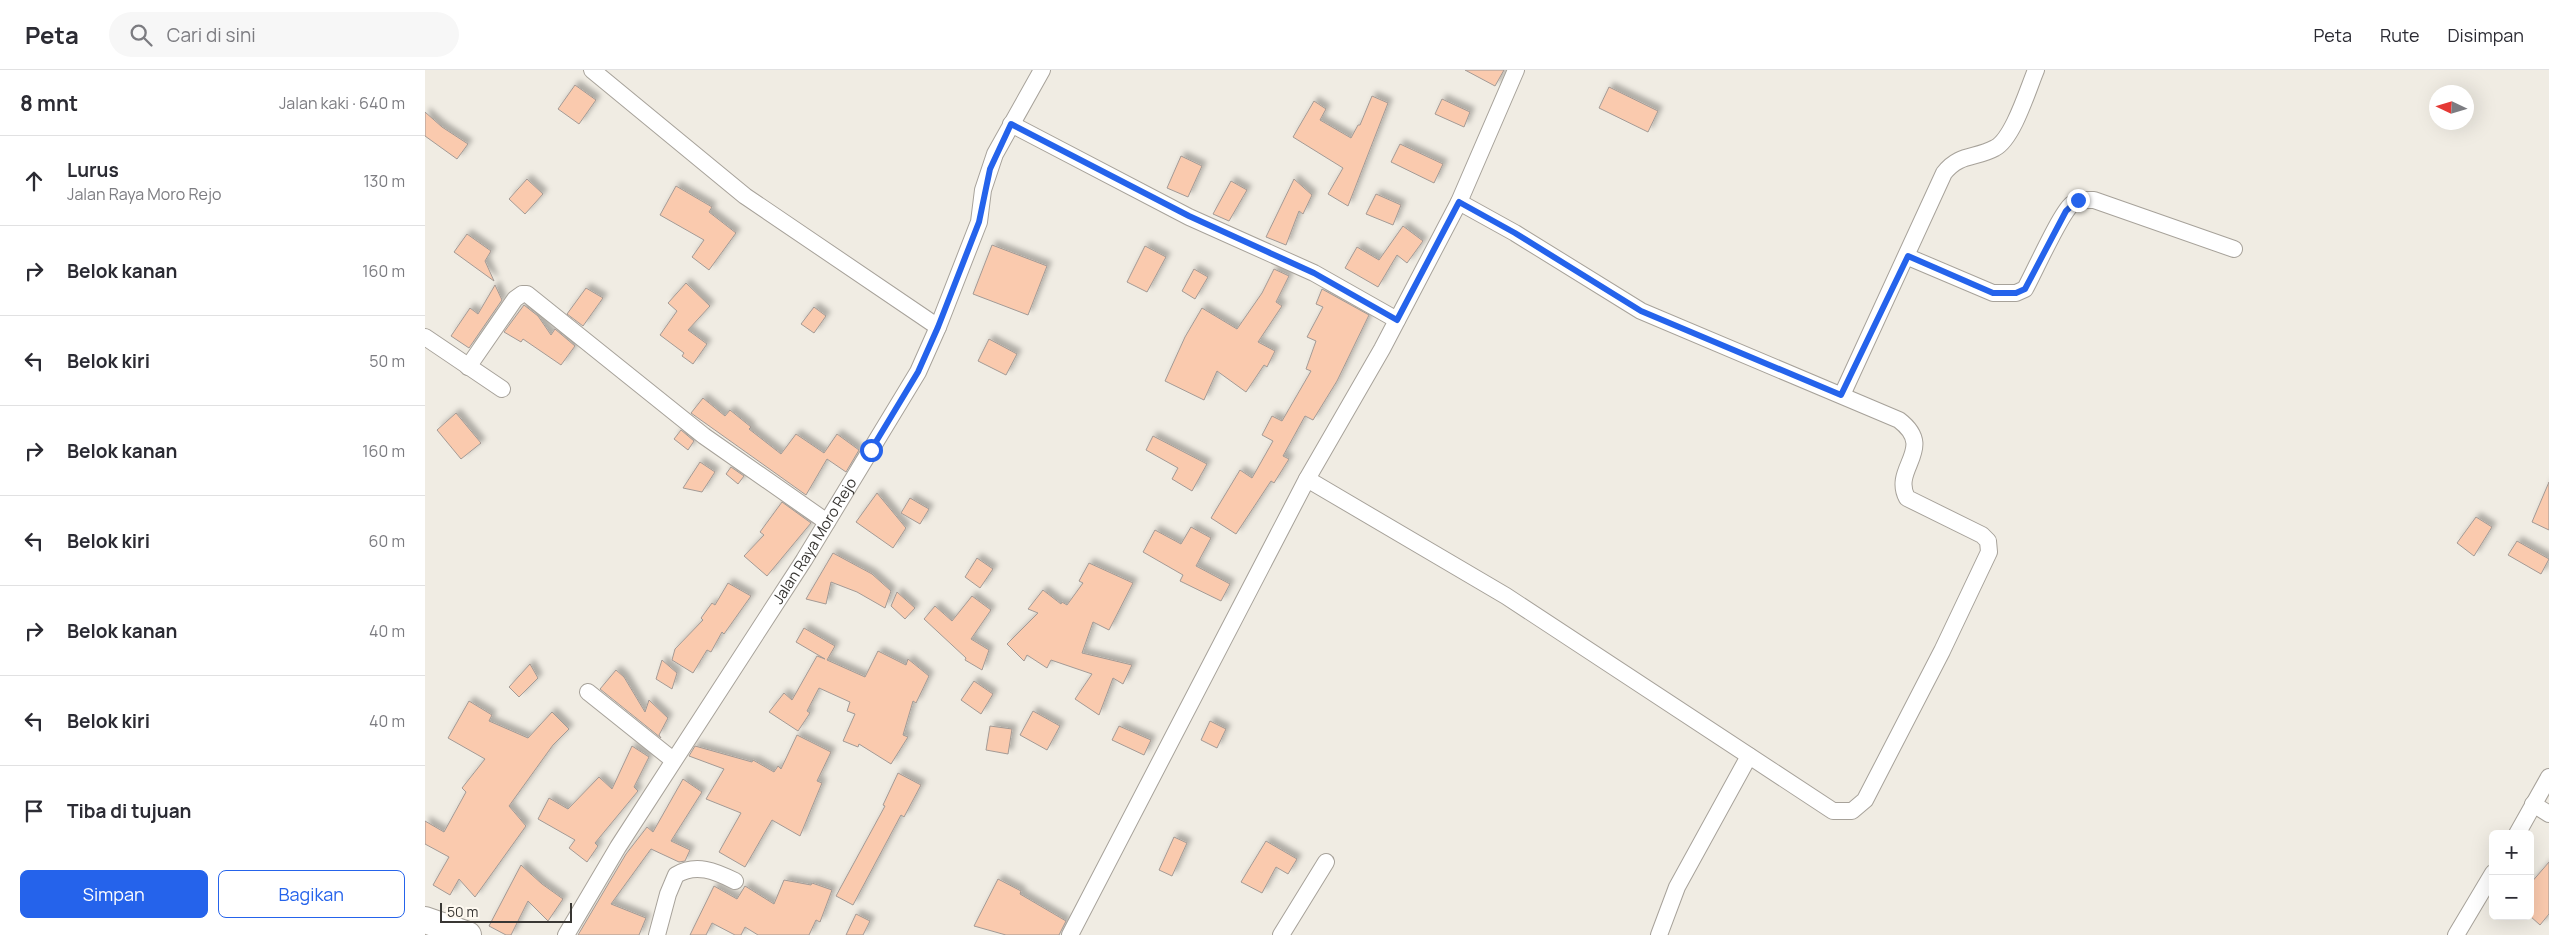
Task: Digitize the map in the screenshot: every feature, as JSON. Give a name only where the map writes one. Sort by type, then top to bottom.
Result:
[{"type":"main road","points":[[425,920],[468,935]]},
{"type":"street","points":[[592,70],[745,196],[938,327]]},
{"type":"street","name":"Jalan Raya Moro Rejo","points":[[566,935],[613,855],[673,760],[751,643],[918,372],[938,327],[979,222],[990,169],[1011,124],[1042,70]]},
{"type":"street","points":[[1070,935],[1307,479],[1397,320],[1459,202],[1516,70]]},
{"type":"street","points":[[1841,395],[1908,256],[1944,173],[1962,158],[1997,148],[2010,132],[2036,70]]},
{"type":"street","points":[[1011,124],[1189,216],[1314,273],[1397,320]]},
{"type":"street","points":[[1908,256],[1993,293],[2016,293],[2025,289],[2066,211],[2078,200],[2084,199],[2094,200],[2235,249]]},
{"type":"street","points":[[1307,479],[1506,596],[1833,811],[1852,811],[1865,800],[1942,651],[1989,552],[1988,541],[1982,535],[1907,498],[1904,481],[1914,453],[1915,444],[1910,429],[1899,420],[1641,311],[1515,233],[1459,202]]},
{"type":"street","points":[[469,367],[515,299],[522,294],[527,294],[704,436],[827,522]]},
{"type":"street","points":[[425,338],[501,389]]},
{"type":"street","points":[[588,692],[673,760]]},
{"type":"street","points":[[1659,935],[1677,887],[1749,756]]},
{"type":"street","points":[[2519,830],[2549,778]]},
{"type":"street","points":[[2533,804],[2549,814]]},
{"type":"street","points":[[1281,935],[1326,862]]},
{"type":"street","points":[[657,935],[667,894],[676,875],[693,868],[717,872],[735,881]]},
{"type":"street","points":[[2456,935],[2492,875]]},
{"type":"building","points":[[1465,70],[1504,70],[1495,86]]},
{"type":"building","points":[[575,85],[596,100],[579,124],[558,109]]},
{"type":"building","points":[[1609,87],[1658,111],[1648,132],[1599,108]]},
{"type":"building","points":[[1372,96],[1388,103],[1348,206],[1328,194],[1343,168],[1293,137],[1314,101],[1326,109],[1320,120],[1351,138],[1358,125],[1360,125]]},
{"type":"building","points":[[1442,99],[1470,112],[1464,127],[1435,114]]},
{"type":"building","points":[[425,112],[442,127],[468,144],[457,159],[425,136]]},
{"type":"building","points":[[1400,144],[1443,164],[1434,183],[1391,162]]},
{"type":"building","points":[[1181,156],[1202,166],[1188,197],[1167,188]]},
{"type":"building","points":[[527,179],[543,194],[525,214],[509,199]]},
{"type":"building","points":[[1294,179],[1312,195],[1303,214],[1299,211],[1286,245],[1266,237]]},
{"type":"building","points":[[1231,181],[1247,190],[1229,221],[1213,214]]},
{"type":"building","points":[[676,186],[712,207],[709,212],[736,233],[709,270],[692,257],[704,240],[660,215]]},
{"type":"building","points":[[1376,194],[1401,205],[1393,225],[1366,214]]},
{"type":"building","points":[[1403,226],[1423,241],[1407,263],[1397,255],[1378,287],[1345,268],[1357,247],[1379,260]]},
{"type":"building","points":[[467,234],[491,251],[485,261],[494,281],[454,252]]},
{"type":"building","points":[[992,245],[1047,266],[1028,315],[973,294]]},
{"type":"building","points":[[1145,246],[1166,257],[1147,292],[1127,282]]},
{"type":"building","points":[[1194,269],[1208,277],[1195,299],[1182,291]]},
{"type":"building","points":[[1274,269],[1289,276],[1276,302],[1282,306],[1258,342],[1275,351],[1267,367],[1264,365],[1246,392],[1217,371],[1204,400],[1165,381],[1185,337],[1202,308],[1237,329],[1262,293]]},
{"type":"building","points":[[686,283],[710,306],[688,330],[707,344],[693,364],[682,356],[684,353],[660,335],[677,311],[668,303]]},
{"type":"building","points":[[495,285],[502,300],[469,348],[451,336],[470,308],[478,314]]},
{"type":"building","points":[[586,288],[603,298],[583,326],[567,314]]},
{"type":"building","points":[[1322,289],[1369,315],[1337,381],[1313,420],[1305,416],[1283,456],[1289,459],[1274,483],[1271,481],[1236,534],[1211,518],[1240,470],[1252,478],[1273,441],[1262,435],[1272,416],[1282,421],[1311,371],[1306,369],[1316,341],[1307,337],[1323,307],[1316,304]]},
{"type":"building","points":[[524,305],[538,316],[551,335],[555,329],[575,346],[561,365],[523,339],[521,342],[504,332]]},
{"type":"building","points":[[814,307],[826,316],[814,333],[801,324]]},
{"type":"building","points":[[989,339],[1017,354],[1006,375],[978,361]]},
{"type":"building","points":[[703,398],[725,416],[730,410],[751,427],[749,429],[781,454],[796,434],[824,453],[837,434],[859,450],[846,472],[827,459],[806,495],[691,413]]},
{"type":"building","points":[[456,413],[481,443],[461,459],[437,430]]},
{"type":"building","points":[[681,430],[694,441],[688,450],[674,439]]},
{"type":"building","points":[[1153,436],[1207,464],[1192,491],[1172,479],[1178,468],[1146,450]]},
{"type":"building","points":[[700,462],[715,472],[702,492],[683,488]]},
{"type":"building","points":[[731,467],[744,476],[738,484],[726,474]]},
{"type":"building","points":[[2549,482],[2549,530],[2532,522]]},
{"type":"building","points":[[877,493],[906,528],[893,548],[856,522]]},
{"type":"building","points":[[910,498],[929,509],[920,524],[901,513]]},
{"type":"building","points":[[782,502],[811,523],[767,576],[744,556],[764,535],[760,532]]},
{"type":"building","points":[[2476,517],[2492,527],[2474,556],[2457,543]]},
{"type":"building","points":[[1191,527],[1211,538],[1196,566],[1230,584],[1221,601],[1180,581],[1183,575],[1143,552],[1155,530],[1181,544]]},
{"type":"building","points":[[2517,541],[2549,559],[2541,574],[2508,555]]},
{"type":"building","points":[[833,553],[872,574],[891,591],[885,608],[857,592],[831,582],[826,604],[806,599]]},
{"type":"building","points":[[977,558],[993,569],[980,588],[965,577]]},
{"type":"building","points":[[1089,563],[1133,583],[1109,630],[1093,622],[1082,653],[1132,665],[1123,684],[1113,678],[1099,715],[1075,699],[1092,674],[1051,660],[1047,668],[1027,655],[1024,661],[1007,644],[1038,613],[1028,609],[1043,590],[1061,604],[1062,602],[1067,605],[1083,583],[1079,581]]},
{"type":"building","points":[[728,583],[751,596],[724,634],[722,632],[711,652],[707,650],[693,673],[672,660],[675,649],[703,620],[701,618],[712,603],[715,605]]},
{"type":"building","points":[[897,592],[915,608],[905,619],[891,606]]},
{"type":"building","points":[[972,596],[991,610],[971,639],[989,650],[982,670],[965,660],[966,658],[924,619],[935,606],[952,621]]},
{"type":"building","points":[[804,628],[835,646],[827,660],[865,677],[878,651],[906,665],[908,659],[929,676],[916,703],[913,701],[903,735],[908,737],[891,764],[859,744],[858,747],[843,741],[855,714],[847,711],[850,702],[819,688],[807,711],[810,713],[798,731],[769,712],[784,693],[792,700],[817,656],[825,659],[796,642]]},
{"type":"building","points":[[662,660],[677,673],[672,689],[656,679]]},
{"type":"building","points":[[530,664],[538,678],[519,697],[509,687]]},
{"type":"building","points":[[616,670],[624,677],[645,712],[649,700],[668,718],[659,735],[661,738],[600,689]]},
{"type":"building","points":[[974,681],[993,694],[981,714],[961,700]]},
{"type":"building","points":[[469,701],[492,715],[489,721],[528,738],[552,712],[569,729],[553,745],[509,806],[526,826],[475,897],[459,879],[450,895],[433,885],[449,857],[425,844],[425,821],[444,832],[466,792],[462,788],[485,759],[448,738]]},
{"type":"building","points":[[1033,711],[1060,726],[1047,750],[1020,735]]},
{"type":"building","points":[[1210,721],[1226,729],[1217,748],[1201,740]]},
{"type":"building","points":[[990,726],[1012,729],[1008,754],[986,750]]},
{"type":"building","points":[[1119,726],[1151,740],[1144,755],[1112,740]]},
{"type":"building","points":[[797,735],[831,752],[817,781],[822,783],[800,836],[772,820],[745,867],[719,852],[741,813],[706,799],[724,769],[689,756],[695,746],[752,762],[753,760],[774,772],[778,766],[781,769]]},
{"type":"building","points":[[632,746],[649,757],[634,787],[638,791],[595,843],[598,846],[587,862],[569,848],[575,840],[538,819],[549,798],[568,809],[599,777],[612,789]]},
{"type":"building","points":[[898,773],[921,785],[904,817],[901,815],[853,905],[836,896],[885,806],[883,805]]},
{"type":"building","points":[[683,779],[702,792],[671,841],[690,850],[685,861],[679,862],[651,849],[611,904],[646,918],[639,935],[578,935],[626,854],[647,827],[653,832]]},
{"type":"building","points":[[1174,837],[1187,843],[1172,876],[1159,870]]},
{"type":"building","points":[[1266,841],[1297,859],[1288,874],[1276,867],[1262,893],[1241,882]]},
{"type":"building","points":[[2549,862],[2549,914],[2540,925],[2534,920],[2534,879]]},
{"type":"building","points":[[521,865],[542,884],[563,899],[548,921],[528,901],[511,935],[506,935],[489,926]]},
{"type":"building","points":[[998,879],[1021,891],[1020,894],[1066,921],[1059,935],[1006,935],[974,926]]},
{"type":"building","points":[[784,880],[811,885],[812,883],[832,890],[820,922],[816,920],[809,935],[758,935],[745,927],[741,935],[735,935],[712,923],[706,935],[690,935],[714,886],[737,899],[745,886],[774,904]]},
{"type":"building","points":[[856,914],[870,921],[863,935],[846,935]]},
{"type":"route","points":[[871,450],[918,372],[938,327],[979,222],[983,190],[995,154],[1011,124],[1189,216],[1314,273],[1397,320],[1459,202],[1515,233],[1641,311],[1841,395],[1908,256],[1993,293],[2016,293],[2025,289],[2066,211],[2078,200]]}]
